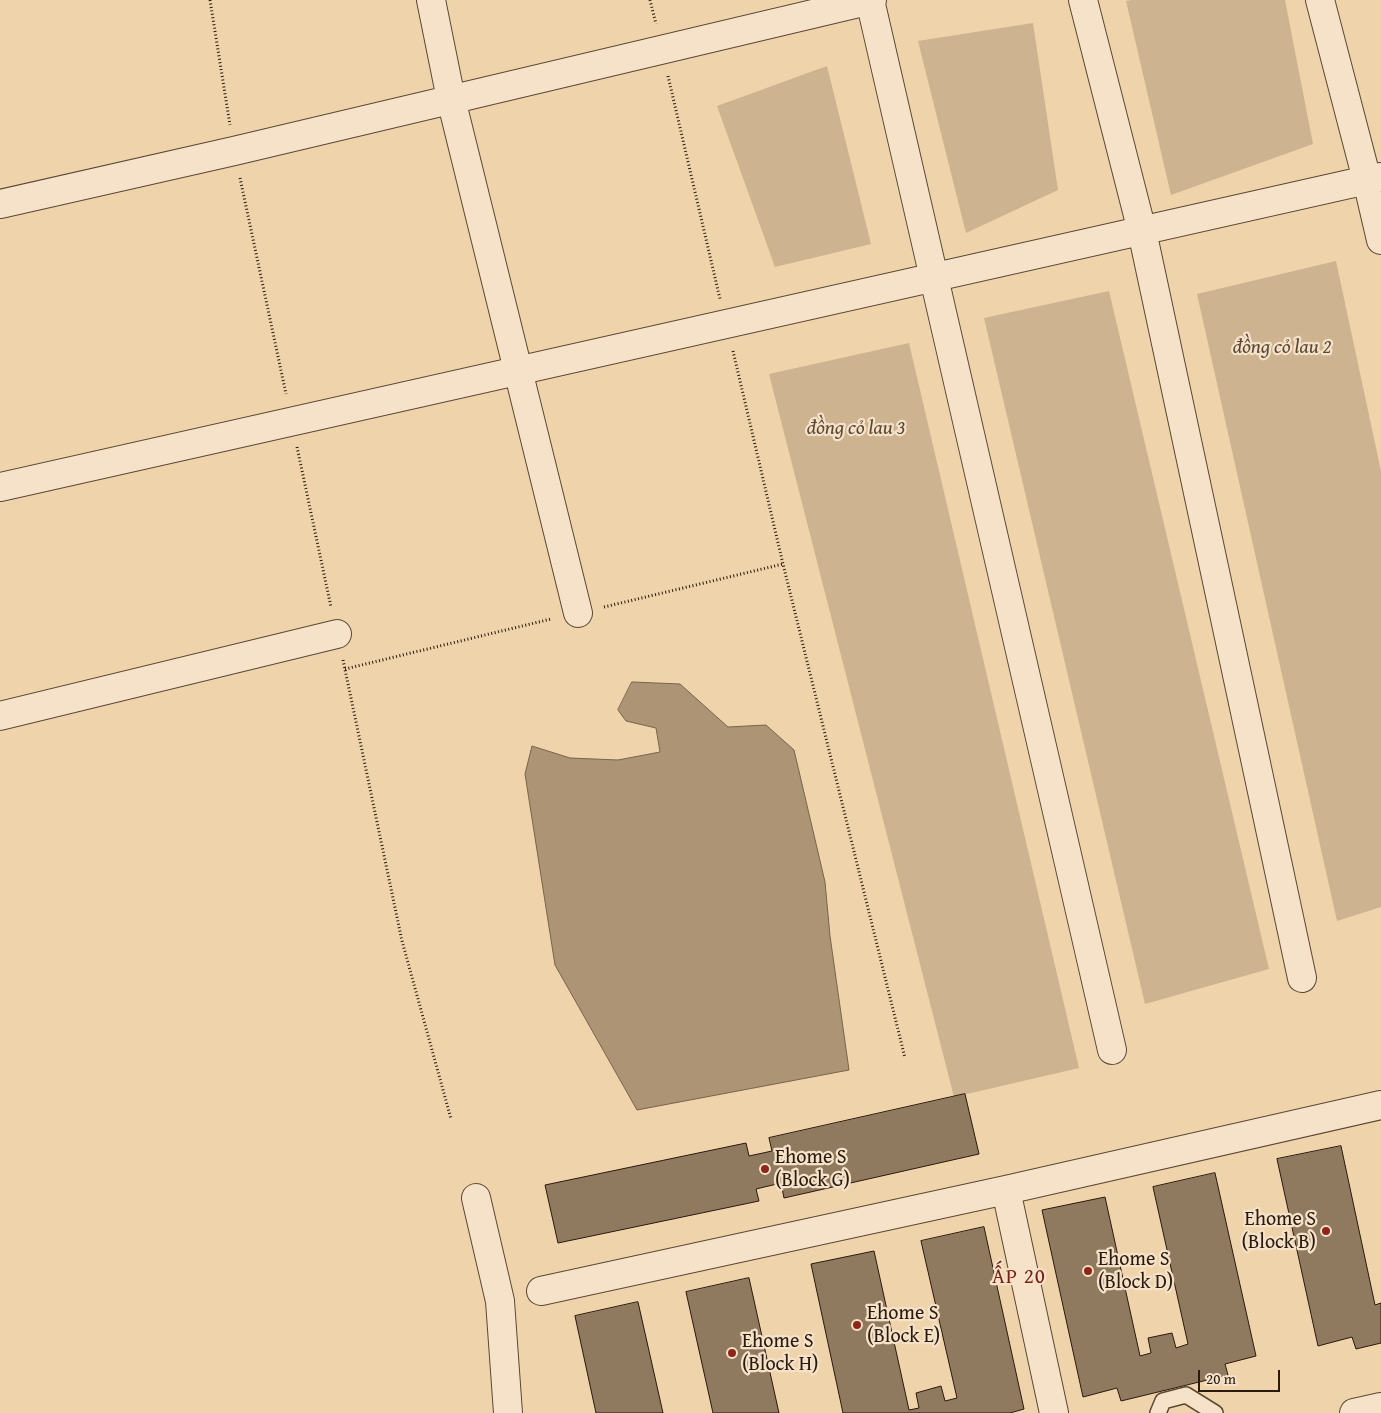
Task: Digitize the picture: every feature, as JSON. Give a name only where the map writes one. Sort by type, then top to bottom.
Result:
[{"type":"street","points":[[431,0],[452,100],[578,613]]},
{"type":"street","points":[[0,204],[452,100],[871,0],[1112,1050]]},
{"type":"street","points":[[1083,0],[1142,231],[1302,978]]},
{"type":"street","points":[[1320,0],[1374,179],[1381,240]]},
{"type":"street","points":[[0,487],[1374,179]]},
{"type":"street","points":[[0,716],[337,634]]},
{"type":"street","points":[[540,1290],[1006,1190],[1381,1105]]},
{"type":"street","points":[[1006,1190],[1054,1413]]},
{"type":"street","points":[[476,1198],[500,1301],[508,1413]]},
{"type":"lane","points":[[1158,1413],[1163,1401],[1186,1395],[1215,1413]]},
{"type":"path","points":[[210,0],[234,151],[402,941],[451,1119]]},
{"type":"path","points":[[650,0],[783,564],[905,1058]]},
{"type":"green space","points":[[1285,0],[1313,144],[1171,195],[1126,1]]},
{"type":"green space","points":[[1033,23],[1058,190],[966,233],[918,41]]},
{"type":"green space","points":[[827,66],[871,244],[775,267],[717,106]]},
{"type":"green space","name":"đồng cỏ lau 2","points":[[1336,261],[1381,471],[1381,907],[1337,921],[1197,294]]},
{"type":"green space","points":[[1109,291],[1269,969],[1145,1004],[984,318]]},
{"type":"green space","name":"đồng cỏ lau 3","points":[[909,343],[1079,1068],[954,1097],[769,374]]},
{"type":"shaded area","points":[[632,682],[680,684],[728,727],[766,725],[794,750],[825,882],[830,936],[849,1070],[637,1110],[555,965],[525,774],[532,746],[570,758],[618,760],[660,752],[656,728],[626,721],[618,710]]},
{"type":"building","name":"Ehome S (Block G)","points":[[965,1094],[979,1154],[784,1198],[781,1183],[756,1189],[759,1201],[558,1243],[545,1185],[746,1143],[749,1156],[772,1151],[769,1138]]},
{"type":"building","name":"Ehome S (Block B)","points":[[1341,1146],[1375,1305],[1381,1303],[1381,1343],[1356,1349],[1352,1337],[1318,1346],[1277,1159]]},
{"type":"building","name":"Ehome S (Block D)","points":[[1215,1173],[1256,1356],[1225,1364],[1228,1375],[1121,1401],[1117,1388],[1083,1397],[1042,1210],[1105,1197],[1140,1356],[1151,1353],[1148,1338],[1172,1333],[1176,1348],[1188,1344],[1153,1187]]},
{"type":"building","name":"Ehome S (Block E)","points":[[984,1227],[1024,1409],[1010,1413],[843,1413],[811,1264],[874,1251],[909,1410],[919,1408],[916,1393],[941,1386],[945,1401],[957,1398],[921,1241]]},
{"type":"building","name":"Ehome S (Block H)","points":[[749,1278],[779,1413],[713,1413],[686,1292]]},
{"type":"building","points":[[638,1302],[663,1413],[596,1413],[575,1316]]},
{"type":"place","name":"Ehome S (Block G)","points":[[765,1169]]},
{"type":"place","name":"Ehome S (Block B)","points":[[1326,1231]]},
{"type":"place","name":"Ehome S (Block D)","points":[[1088,1271]]},
{"type":"place","name":"Ehome S (Block E)","points":[[857,1325]]},
{"type":"place","name":"Ehome S (Block H)","points":[[732,1353]]},
{"type":"district","name":"ẤP 20","points":[[1019,1278]]}]
